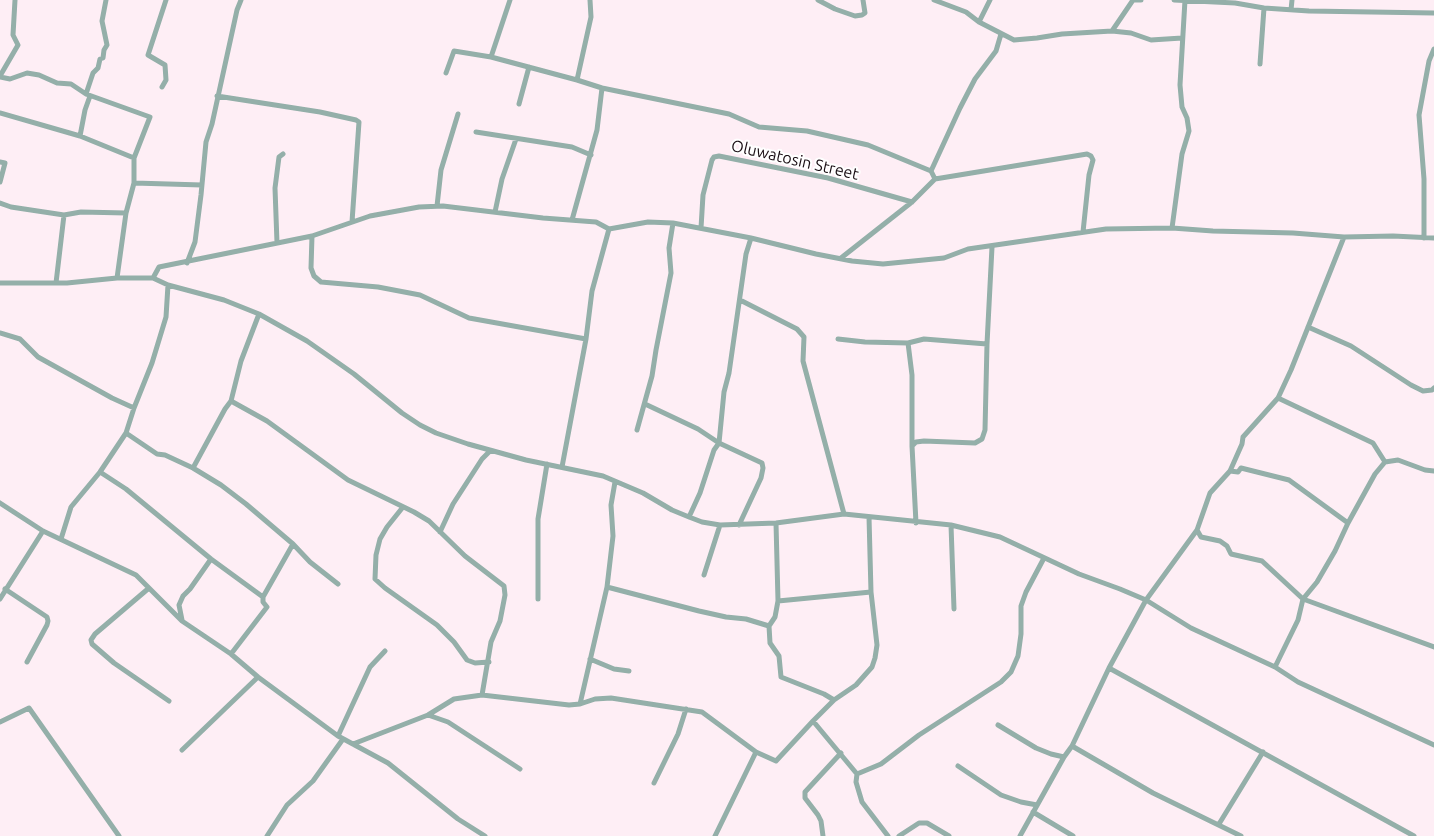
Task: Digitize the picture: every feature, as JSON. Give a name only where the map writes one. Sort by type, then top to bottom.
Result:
[{"type":"street","points":[[15,0],[13,35],[18,44],[0,77],[10,79],[27,73],[39,75],[57,83],[70,84],[88,95],[150,117],[134,158],[134,183],[126,213],[117,278]]},
{"type":"street","points":[[80,136],[93,73],[98,68],[100,59],[103,58],[107,45],[102,20],[106,0]]},
{"type":"street","points":[[162,87],[166,80],[165,65],[148,55],[166,0]]},
{"type":"street","points":[[186,263],[195,242],[206,142],[212,124],[237,10],[241,0]]},
{"type":"street","points":[[491,57],[510,0]]},
{"type":"street","points":[[577,80],[591,17],[590,0]]},
{"type":"street","points":[[818,0],[834,9],[855,16],[862,16],[865,13],[864,0]]},
{"type":"street","points":[[934,0],[949,3],[979,22],[1014,40],[1112,30],[1131,33],[1151,40],[1182,38]]},
{"type":"street","points":[[979,22],[990,0]]},
{"type":"street","points":[[1112,30],[1133,0],[1141,0]]},
{"type":"street","points":[[1174,0],[1235,2],[1264,8],[1291,10],[1434,13]]},
{"type":"street","points":[[1291,10],[1292,0]]},
{"type":"street","points":[[1172,228],[1182,154],[1190,130],[1182,107],[1181,92],[1185,1]]},
{"type":"street","points":[[1260,64],[1264,8]]},
{"type":"street","points":[[931,171],[967,93],[996,51],[1001,34]]},
{"type":"street","points":[[1424,238],[1424,179],[1419,115],[1429,61],[1434,49]]},
{"type":"street","points":[[446,73],[454,52],[491,57],[602,88],[729,114],[759,127],[807,131],[868,145],[931,171],[935,179]]},
{"type":"street","points":[[519,104],[529,67]]},
{"type":"street","points":[[572,220],[597,130],[602,88]]},
{"type":"street","points":[[218,96],[320,112],[359,122],[352,222]]},
{"type":"street","points":[[0,113],[80,136],[134,158]]},
{"type":"street","points":[[437,206],[441,170],[458,114]]},
{"type":"street","points":[[476,132],[572,147],[590,155]]},
{"type":"street","points":[[495,212],[502,179],[516,138]]},
{"type":"street","points":[[277,243],[275,188],[279,157],[283,154]]},
{"type":"street","points":[[841,258],[912,202],[935,179],[1087,154],[1093,160],[1089,175],[1083,232]]},
{"type":"street","name":"Oluwatosin Street","points":[[701,228],[703,195],[714,156],[828,178],[912,202]]},
{"type":"street","points":[[0,162],[5,163],[0,182]]},
{"type":"street","points":[[134,183],[202,185]]},
{"type":"street","points":[[0,203],[64,215],[81,212],[126,213]]},
{"type":"street","points":[[153,278],[160,267],[312,236],[370,216],[419,207],[437,206],[596,222],[609,229],[648,222],[673,223],[751,238],[803,251],[883,264],[944,258],[968,249],[1106,229],[1172,228],[1344,237],[1434,238]]},
{"type":"street","points":[[56,283],[64,215]]},
{"type":"street","points":[[637,430],[652,376],[671,273],[669,248],[673,223]]},
{"type":"street","points":[[562,467],[586,339],[592,291],[609,229]]},
{"type":"street","points":[[312,236],[311,268],[314,276],[321,282],[378,287],[420,295],[469,318],[586,339]]},
{"type":"street","points":[[1020,836],[1072,746],[1109,668],[1146,600],[1197,530],[1210,493],[1230,470],[1242,444],[1243,437],[1278,398],[1344,237]]},
{"type":"street","points":[[689,517],[700,493],[714,450],[719,443],[722,406],[729,373],[746,254],[751,238]]},
{"type":"street","points":[[912,446],[916,442],[924,441],[975,443],[982,439],[985,430],[992,247]]},
{"type":"street","points":[[0,283],[56,283],[117,278],[153,278],[168,285],[224,300],[259,314],[307,342],[354,374],[420,425],[436,433],[490,450],[603,476],[642,492],[672,510],[702,522],[720,525],[776,523],[844,514],[916,523],[951,525],[1000,537],[1079,574],[1146,600],[1191,628],[1275,667],[1298,682],[1434,745]]},
{"type":"street","points":[[61,540],[71,506],[100,472],[126,433],[152,363],[166,317],[168,285]]},
{"type":"street","points":[[740,300],[797,329],[804,337],[803,361],[844,514]]},
{"type":"street","points":[[193,468],[231,401],[241,361],[259,314]]},
{"type":"street","points":[[1308,327],[1351,346],[1410,385],[1423,391],[1434,388]]},
{"type":"street","points":[[0,333],[20,339],[38,357],[134,408]]},
{"type":"street","points":[[838,338],[865,342],[908,343],[924,339],[987,344]]},
{"type":"street","points":[[908,343],[912,375],[912,446],[916,523]]},
{"type":"street","points":[[1278,398],[1373,443],[1385,462]]},
{"type":"street","points":[[231,401],[267,421],[348,480],[429,520],[465,556],[504,586],[505,595],[500,621],[491,642],[482,695]]},
{"type":"street","points":[[645,404],[698,429],[719,443],[762,463],[761,478],[738,525]]},
{"type":"street","points":[[126,433],[157,454],[193,468],[221,485],[338,584]]},
{"type":"street","points":[[440,532],[453,504],[482,459],[490,450]]},
{"type":"street","points":[[1275,667],[1298,620],[1303,599],[1317,582],[1335,551],[1375,474],[1385,462],[1398,460],[1424,470],[1434,471]]},
{"type":"street","points":[[538,599],[538,519],[547,464]]},
{"type":"street","points":[[1230,470],[1238,472],[1241,468],[1289,480],[1348,523]]},
{"type":"street","points":[[100,472],[126,490],[211,559],[263,597]]},
{"type":"street","points":[[580,704],[607,587],[613,536],[612,505],[615,482]]},
{"type":"street","points":[[0,503],[43,531],[136,575],[182,621],[231,654],[258,677],[341,737],[388,763],[458,819],[485,836]]},
{"type":"street","points":[[403,508],[380,539],[376,555],[375,579],[384,588],[437,625],[454,642],[467,660],[475,663],[488,662]]},
{"type":"street","points":[[353,744],[428,715],[454,699],[482,695],[569,705],[595,699],[611,698],[702,712],[756,752],[778,760],[790,744],[834,700],[856,685],[872,667],[877,645],[872,592],[869,517]]},
{"type":"street","points":[[776,523],[778,601],[775,617],[769,626],[770,643],[779,656],[781,677],[824,694],[834,700]]},
{"type":"street","points":[[704,575],[720,525]]},
{"type":"street","points":[[951,525],[954,609]]},
{"type":"street","points":[[1197,530],[1201,537],[1220,541],[1227,546],[1231,554],[1262,561],[1303,599],[1434,648]]},
{"type":"street","points":[[0,599],[43,531]]},
{"type":"street","points":[[231,654],[267,607],[263,602],[263,597],[293,544]]},
{"type":"street","points":[[857,774],[881,764],[919,735],[1001,682],[1011,672],[1018,656],[1021,634],[1021,606],[1026,592],[1044,558]]},
{"type":"street","points":[[182,621],[179,605],[183,596],[211,559]]},
{"type":"street","points":[[607,587],[699,611],[746,619],[769,626]]},
{"type":"street","points":[[149,588],[95,634],[91,640],[92,644],[114,663],[170,701]]},
{"type":"street","points":[[5,589],[47,617],[48,620],[27,662]]},
{"type":"street","points":[[778,601],[872,592]]},
{"type":"street","points":[[267,836],[287,805],[313,781],[341,737],[370,667],[385,651]]},
{"type":"street","points":[[590,659],[614,669],[629,671]]},
{"type":"street","points":[[1109,668],[1414,836]]},
{"type":"street","points":[[182,750],[258,677]]},
{"type":"street","points":[[0,722],[29,708],[119,836]]},
{"type":"street","points":[[654,782],[678,734],[686,709]]},
{"type":"street","points":[[428,715],[448,722],[520,769]]},
{"type":"street","points":[[814,721],[857,774],[858,791],[862,802],[888,836]]},
{"type":"street","points":[[998,725],[1036,748],[1064,757]]},
{"type":"street","points":[[1072,746],[1153,793],[1241,836]]},
{"type":"street","points":[[715,836],[756,752]]},
{"type":"street","points":[[1219,824],[1263,752]]},
{"type":"street","points":[[823,836],[821,821],[805,798],[805,792],[841,753]]},
{"type":"street","points":[[958,766],[1001,795],[1037,805]]},
{"type":"street","points":[[1033,812],[1073,836]]},
{"type":"street","points":[[899,836],[919,823],[927,823],[949,836]]}]
